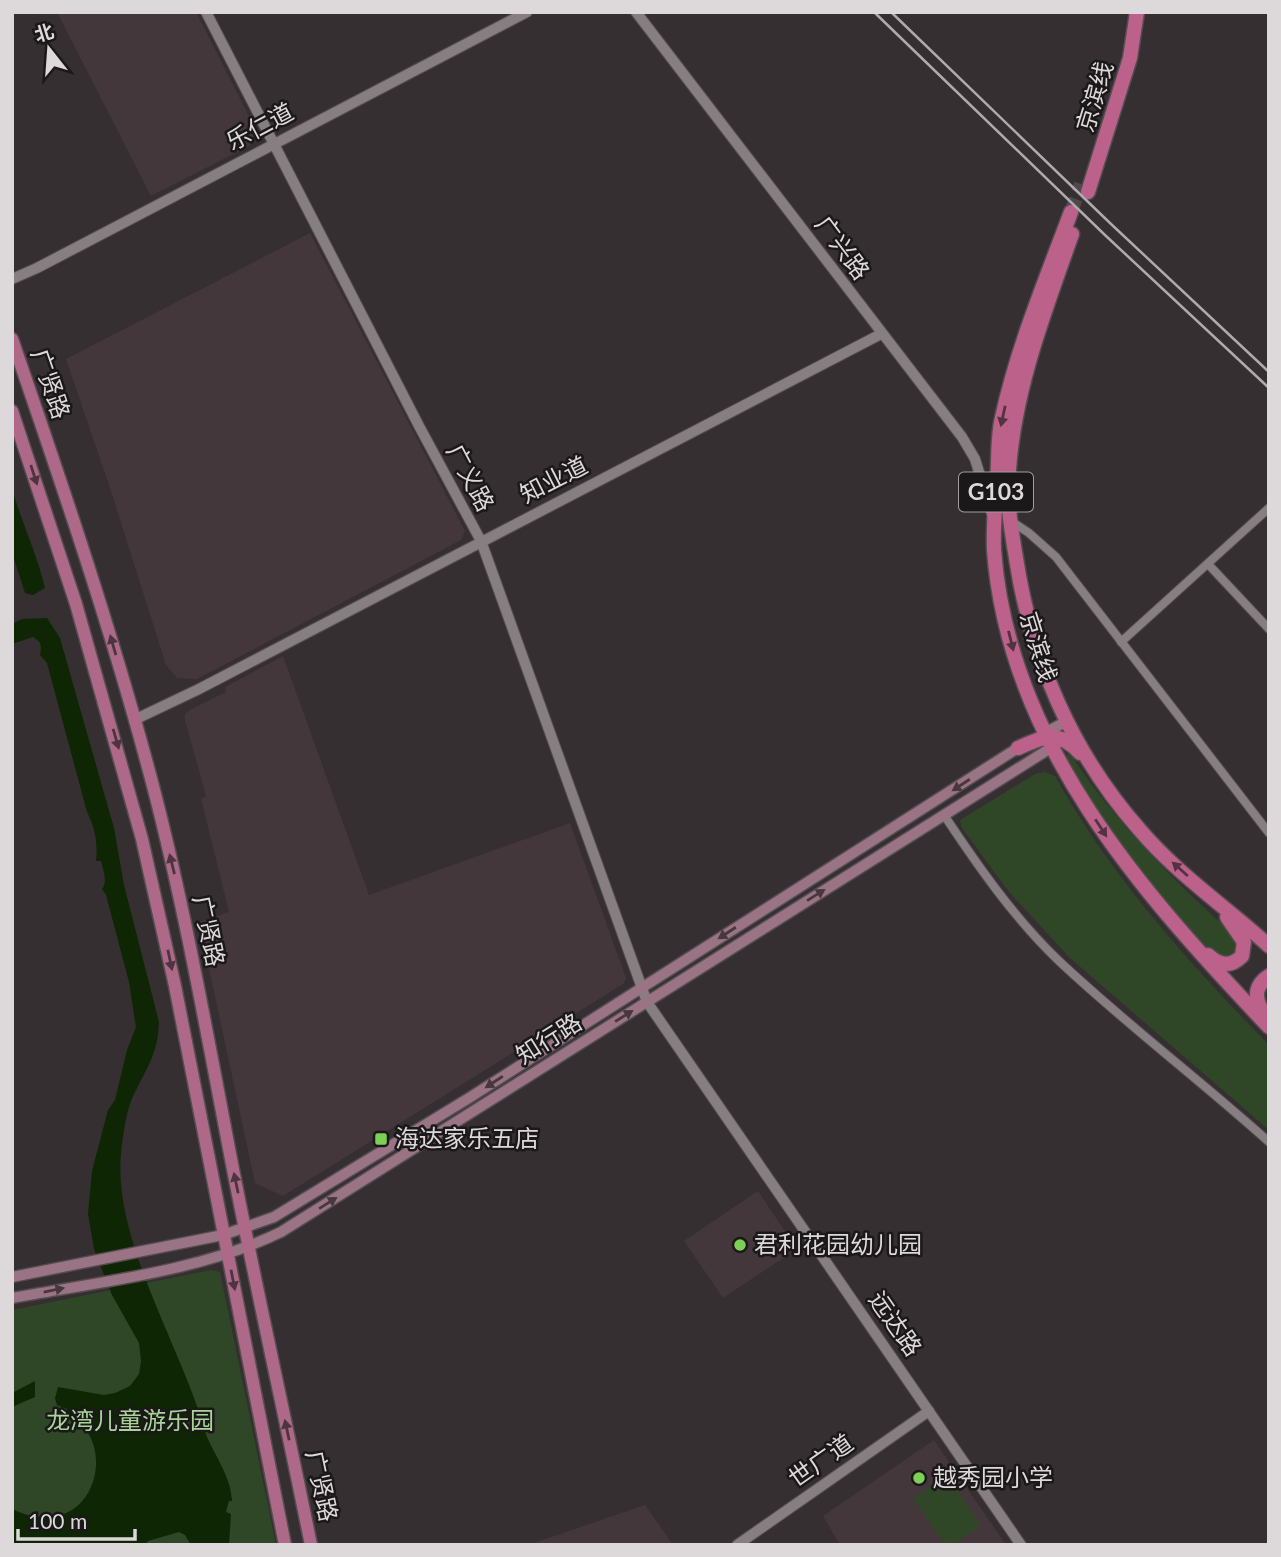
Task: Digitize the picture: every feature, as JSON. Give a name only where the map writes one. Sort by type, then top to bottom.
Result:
[{"type":"highway","name":"京滨线","points":[[1128,12],[1116,78],[1084,188],[1130,58],[1138,12]]},
{"type":"highway","name":"京滨线","points":[[1208,893],[1140,832],[1078,751],[1044,673],[1029,626],[1009,520],[1009,466],[1022,385],[1074,216],[1023,346],[1001,421],[994,519],[996,565],[1003,611],[1019,670],[1048,739],[1107,838],[1166,916],[1269,1027]]},
{"type":"highway","points":[[994,519],[1009,520]]},
{"type":"highway","points":[[1018,748],[1056,736],[1070,737]]},
{"type":"highway","points":[[1166,916],[1215,961],[1223,964],[1237,961],[1244,950],[1241,935],[1208,893]]},
{"type":"highway","points":[[1208,893],[1269,946]]},
{"type":"highway","points":[[1269,976],[1259,986],[1256,994],[1260,1007],[1269,1019]]},
{"type":"main road","name":"广贤路","points":[[12,339],[76,523],[134,720],[177,886],[311,1545]]},
{"type":"main road","name":"广贤路","points":[[12,411],[76,604],[122,761],[175,986],[285,1545]]},
{"type":"main road","name":"知行路","points":[[12,1298],[152,1272],[228,1254],[281,1232],[1026,763],[1067,721]]},
{"type":"main road","name":"知行路","points":[[12,1277],[223,1235],[274,1217],[640,989],[1018,748]]},
{"type":"main road","points":[[1026,763],[1050,761],[1065,771]]},
{"type":"street","name":"广义路","points":[[206,12],[481,541],[640,989]]},
{"type":"street","name":"乐仁道","points":[[12,279],[527,12]]},
{"type":"street","name":"广兴路","points":[[636,12],[962,437],[975,459],[994,519]]},
{"type":"street","name":"知业道","points":[[134,720],[881,334]]},
{"type":"street","points":[[1121,642],[1269,508]]},
{"type":"street","points":[[1009,520],[1029,533],[1056,557],[1269,833]]},
{"type":"street","points":[[1208,564],[1269,629]]},
{"type":"street","points":[[944,815],[1000,894],[1059,960],[1269,1142]]},
{"type":"street","name":"远达路","points":[[640,989],[1021,1545]]},
{"type":"street","name":"世广道","points":[[737,1545],[929,1411]]},
{"type":"shaded area","points":[[57,12],[196,12],[255,128],[253,141],[249,146],[151,196]]},
{"type":"shaded area","points":[[310,233],[465,531],[461,540],[197,679],[177,678],[166,665],[66,359]]},
{"type":"shaded area","points":[[12,489],[45,588],[33,595],[25,593],[12,553]]},
{"type":"shaded area","points":[[47,618],[60,638],[114,828],[124,885],[159,1022],[150,1063],[131,1101],[124,1127],[121,1185],[126,1217],[148,1284],[199,1412],[194,1414],[195,1418],[186,1421],[187,1428],[198,1426],[199,1430],[204,1429],[231,1491],[232,1501],[229,1501],[226,1512],[231,1514],[229,1545],[191,1545],[185,1535],[179,1532],[148,1541],[145,1545],[12,1543],[12,1509],[40,1517],[62,1515],[80,1504],[91,1487],[96,1467],[94,1446],[84,1427],[66,1412],[67,1409],[57,1405],[55,1398],[58,1387],[104,1395],[115,1393],[130,1386],[139,1374],[141,1361],[139,1343],[112,1295],[94,1249],[88,1214],[92,1171],[108,1110],[115,1100],[127,1050],[136,1027],[129,982],[106,895],[102,889],[105,883],[104,875],[101,861],[96,861],[94,830],[47,663],[40,655],[39,642],[33,637],[12,644],[12,624],[22,619]]},
{"type":"shaded area","points":[[283,656],[369,895],[570,823],[626,978],[623,984],[283,1196],[255,1183],[199,922],[229,912],[201,799],[206,796],[185,714],[226,692],[225,687]]},
{"type":"shaded area","name":"君利花园幼儿园","points":[[758,1191],[797,1249],[723,1298],[684,1241]]},
{"type":"shaded area","points":[[35,1381],[35,1397],[12,1407],[12,1393]]},
{"type":"shaded area","name":"越秀园小学","points":[[934,1440],[1006,1545],[840,1545],[823,1516]]},
{"type":"shaded area","points":[[645,1505],[673,1545],[528,1545]]},
{"type":"green space","points":[[1067,754],[1071,755],[1107,805],[1147,851],[1235,936],[1238,942],[1237,952],[1227,959],[1215,953],[1168,906],[1106,824],[1066,757]]},
{"type":"green space","points":[[1045,772],[1055,776],[1101,849],[1153,918],[1269,1045],[1269,1130],[1070,958],[1009,892],[962,828],[960,820],[1035,774]]},
{"type":"green space","name":"龙湾儿童游乐园","points":[[211,1270],[220,1272],[276,1545],[12,1545],[12,1310]]},
{"type":"green space","points":[[947,1475],[981,1526],[953,1545],[945,1545],[913,1498]]},
{"type":"tunnel","points":[[1071,212],[1081,184]]},
{"type":"railway","points":[[874,12],[1106,236],[1269,388]]},
{"type":"railway","points":[[891,12],[1269,372]]},
{"type":"place","name":"海达家乐五店","points":[[381,1139]]},
{"type":"place","name":"君利花园幼儿园","points":[[740,1245]]},
{"type":"place","name":"越秀园小学","points":[[919,1478]]}]
